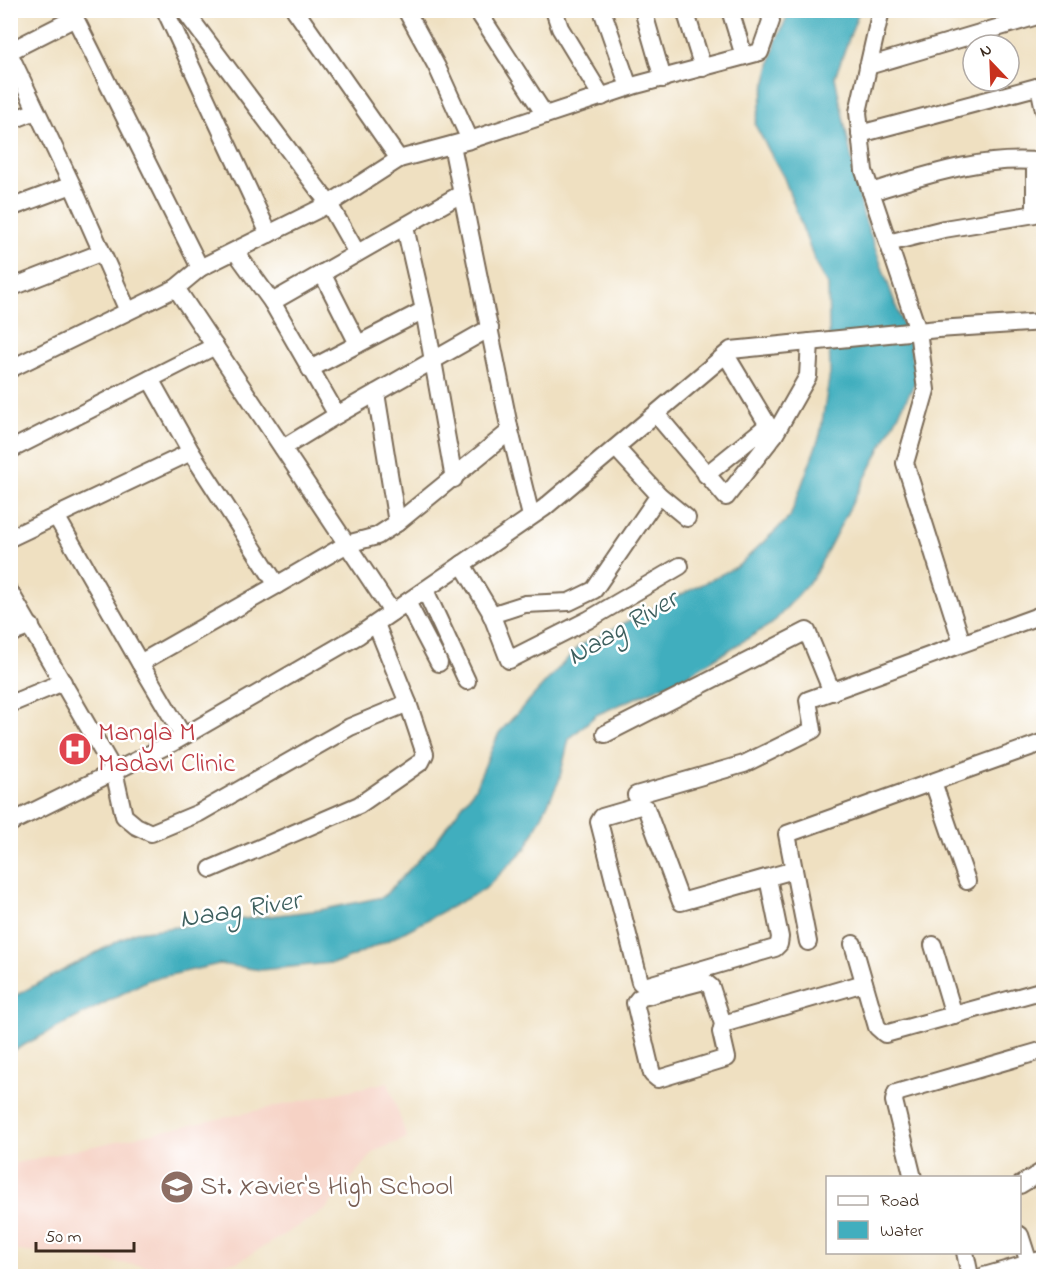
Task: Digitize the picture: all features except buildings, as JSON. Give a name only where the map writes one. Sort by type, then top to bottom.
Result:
[{"type":"street","points":[[165,10],[268,234]]},
{"type":"street","points":[[184,10],[329,204],[357,253]]},
{"type":"street","points":[[295,10],[399,159]]},
{"type":"street","points":[[406,10],[437,67],[470,140]]},
{"type":"street","points":[[477,10],[545,115]]},
{"type":"street","points":[[554,10],[566,38],[602,97]]},
{"type":"street","points":[[602,10],[629,87]]},
{"type":"street","points":[[643,10],[663,79]]},
{"type":"street","points":[[685,10],[703,68]]},
{"type":"street","points":[[730,10],[744,56]]},
{"type":"street","points":[[10,369],[176,288],[200,268],[329,204],[399,159],[470,140],[629,87],[760,51],[771,21],[770,10]]},
{"type":"street","points":[[881,10],[858,112],[864,171],[918,331],[926,390],[905,463],[962,643]]},
{"type":"street","points":[[128,311],[10,53],[75,13],[200,268]]},
{"type":"street","points":[[868,66],[1044,14]]},
{"type":"street","points":[[860,134],[1041,85],[1044,110]]},
{"type":"street","points":[[10,121],[36,111]]},
{"type":"street","points":[[452,145],[510,431],[531,516]]},
{"type":"street","points":[[871,192],[953,167],[1022,160],[1039,162],[1035,214],[944,229],[888,243]]},
{"type":"street","points":[[10,208],[72,185]]},
{"type":"street","points":[[272,302],[461,194]]},
{"type":"street","points":[[405,226],[424,310],[431,361],[454,479]]},
{"type":"street","points":[[235,251],[272,302],[337,415]]},
{"type":"street","points":[[10,288],[100,253]]},
{"type":"street","points":[[322,273],[358,344]]},
{"type":"street","points":[[176,288],[392,612]]},
{"type":"street","points":[[310,369],[424,310]]},
{"type":"street","points":[[10,823],[183,736],[376,624],[544,508],[732,350],[918,331],[1044,322]]},
{"type":"street","points":[[283,448],[489,328]]},
{"type":"street","points":[[656,414],[726,497],[808,375],[813,341]]},
{"type":"street","points":[[10,450],[215,346]]},
{"type":"street","points":[[726,355],[771,430]]},
{"type":"street","points":[[150,379],[191,452],[277,585]]},
{"type":"street","points":[[376,393],[397,523]]},
{"type":"street","points":[[706,475],[771,430]]},
{"type":"street","points":[[140,663],[347,544],[377,536],[454,479],[510,431]]},
{"type":"street","points":[[616,448],[659,495],[687,518]]},
{"type":"street","points":[[10,538],[191,452]]},
{"type":"street","points":[[491,615],[525,604],[569,602],[594,590],[659,495]]},
{"type":"street","points":[[56,516],[183,736]]},
{"type":"street","points":[[462,564],[491,615],[509,660],[588,620],[680,566]]},
{"type":"street","points":[[425,590],[467,681]]},
{"type":"street","points":[[10,592],[114,771],[124,816],[136,826],[151,833],[199,813],[350,728],[408,703]]},
{"type":"street","points":[[407,602],[439,663]]},
{"type":"street","points":[[636,795],[744,764],[813,730],[808,700],[1044,614]]},
{"type":"street","points":[[211,869],[358,804],[421,762],[425,754],[408,703],[376,624]]},
{"type":"street","points":[[10,634],[31,626]]},
{"type":"street","points":[[605,734],[807,631],[832,692]]},
{"type":"street","points":[[10,704],[63,682]]},
{"type":"street","points":[[808,942],[787,834],[1044,742]]},
{"type":"street","points":[[933,782],[967,881]]},
{"type":"street","points":[[768,878],[780,937],[779,944],[775,948],[645,986],[640,982],[599,822],[602,817],[640,806],[646,808],[681,902],[794,870]]},
{"type":"street","points":[[852,944],[877,1027],[885,1034],[1044,990]]},
{"type":"street","points":[[933,945],[954,1015]]},
{"type":"street","points":[[704,981],[711,987],[723,1024],[721,1032],[726,1058],[658,1078],[652,1074],[635,1003],[639,998],[704,981]]},
{"type":"street","points":[[723,1024],[864,983]]},
{"type":"street","points":[[913,1176],[894,1101],[896,1093],[1044,1050]]},
{"type":"street","points":[[1021,1184],[1043,1171]]},
{"type":"street","points":[[984,1276],[1036,1261],[1021,1237]]},
{"type":"street","points":[[965,1254],[970,1276]]},
{"type":"shaded area","name":"St. Xavier's High School","points":[[388,1082],[407,1138],[375,1151],[325,1210],[238,1262],[154,1267],[11,1250],[11,1164]]},
{"type":"water","name":"Naag River","points":[[790,11],[859,11],[835,77],[863,214],[910,345],[916,381],[813,578],[773,623],[688,675],[596,715],[569,739],[559,781],[526,848],[485,889],[391,939],[340,962],[261,970],[219,964],[148,980],[11,1052],[11,998],[135,932],[320,910],[383,897],[433,845],[475,788],[499,733],[579,646],[738,566],[790,517],[820,435],[830,373],[828,286],[817,267],[784,178],[755,125],[776,41]]},
{"type":"place","name":"Mangla M Madavi Clinic","points":[[75,749]]},
{"type":"place","name":"St. Xavier's High School","points":[[177,1187]]}]
